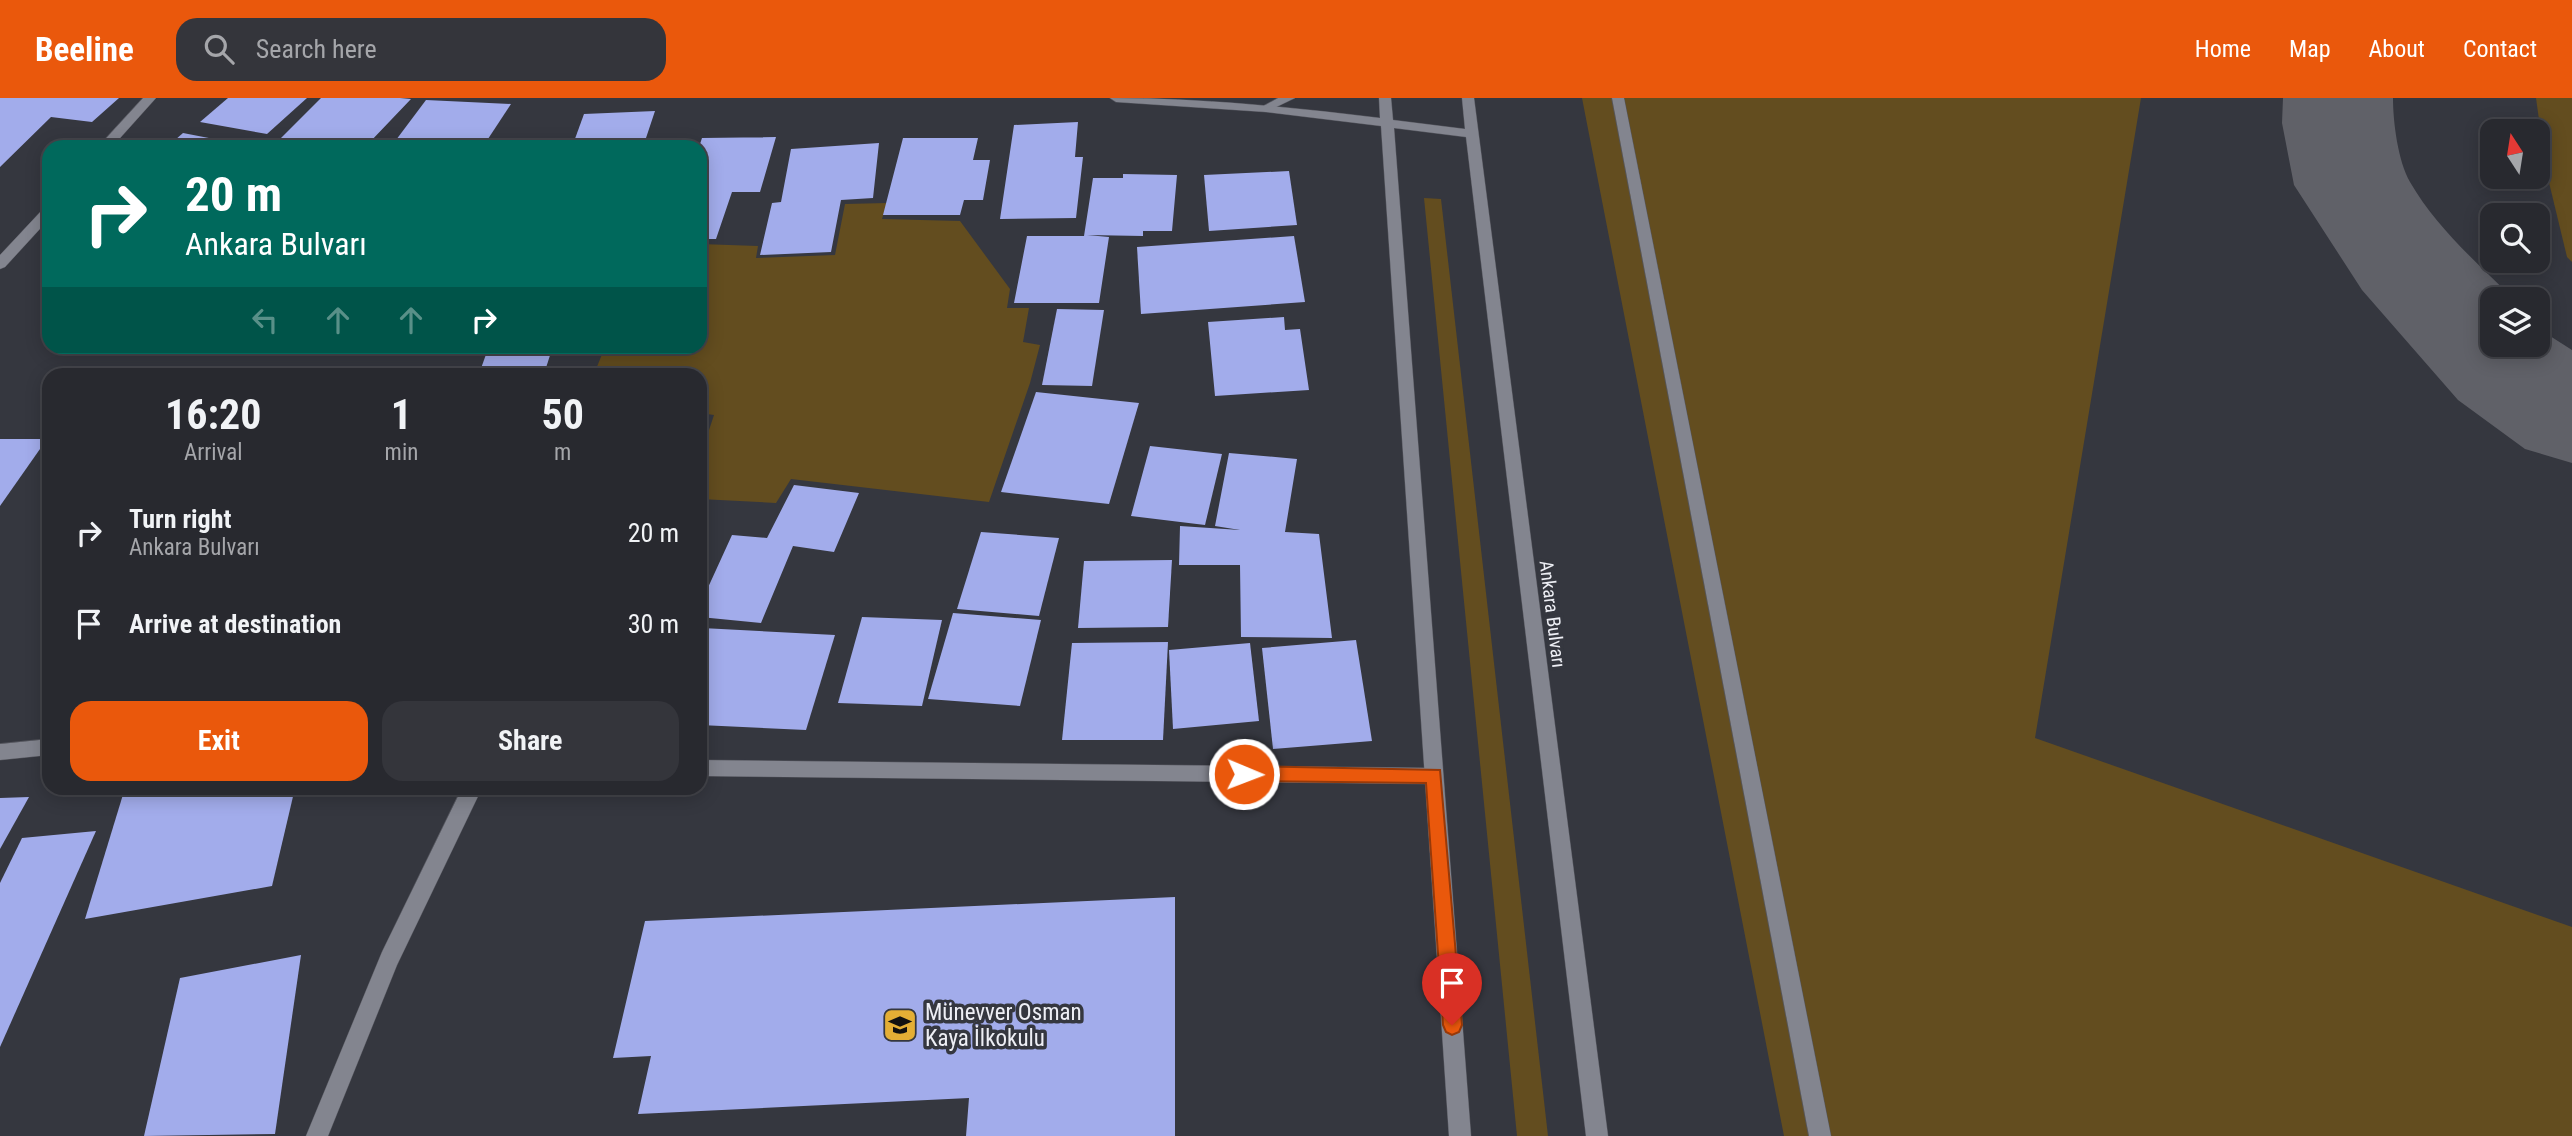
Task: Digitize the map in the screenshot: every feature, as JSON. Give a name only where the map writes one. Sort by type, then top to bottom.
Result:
[{"type":"main road","points":[[111,140],[150,98]]},
{"type":"main road","points":[[1116,98],[1266,108],[1472,134]]},
{"type":"main road","points":[[1266,108],[1289,98]]},
{"type":"main road","points":[[1385,98],[1461,1136]]},
{"type":"main road","name":"Ankara Bulvarı","points":[[1468,98],[1597,1136]]},
{"type":"main road","points":[[1618,98],[1820,1136]]},
{"type":"main road","points":[[0,264],[42,219]]},
{"type":"main road","points":[[0,752],[42,748]]},
{"type":"main road","points":[[707,768],[1434,776]]},
{"type":"main road","points":[[317,1136],[386,962],[422,884],[468,795]]},
{"type":"shaded area","points":[[1582,98],[2141,98],[2035,738],[2572,927],[2572,1136],[1784,1136]]},
{"type":"shaded area","points":[[2536,98],[2572,98],[2572,262],[2567,257],[2550,187],[2550,119],[2539,119]]},
{"type":"shaded area","points":[[1424,198],[1441,199],[1548,1136],[1517,1136]]},
{"type":"shaded area","points":[[887,203],[882,219],[960,221],[1010,289],[1007,308],[1029,308],[1023,342],[1040,345],[1030,383],[989,502],[791,479],[776,503],[707,499],[707,436],[714,415],[707,414],[707,368],[596,368],[602,354],[707,354],[707,244],[758,246],[756,258],[835,255],[845,204]]},
{"type":"building","points":[[0,98],[119,98],[92,122],[51,117],[0,167]]},
{"type":"building","points":[[228,98],[307,98],[267,134],[200,122]]},
{"type":"building","points":[[321,98],[411,99],[372,140],[279,140]]},
{"type":"building","points":[[426,100],[511,104],[487,140],[396,140]]},
{"type":"building","points":[[655,111],[645,140],[575,140],[584,114]]},
{"type":"building","points":[[1078,122],[1075,157],[1083,157],[1076,218],[1000,219],[1014,125]]},
{"type":"building","points":[[183,133],[214,139],[213,140],[175,140]]},
{"type":"building","points":[[776,137],[760,192],[732,192],[716,239],[707,239],[707,140],[701,140]]},
{"type":"building","points":[[903,138],[978,138],[973,160],[990,160],[983,200],[964,200],[960,215],[883,215]]},
{"type":"building","points":[[879,143],[873,198],[841,200],[831,252],[760,255],[772,203],[781,202],[791,149]]},
{"type":"building","points":[[1289,171],[1297,225],[1209,231],[1204,175]]},
{"type":"building","points":[[1123,174],[1177,175],[1172,231],[1143,231],[1143,236],[1087,235],[1109,237],[1099,303],[1014,303],[1027,236],[1084,236],[1093,178],[1123,178]]},
{"type":"building","points":[[1294,236],[1305,302],[1141,314],[1137,247]]},
{"type":"building","points":[[1057,309],[1104,310],[1092,386],[1042,385]]},
{"type":"building","points":[[1284,317],[1285,330],[1300,329],[1309,390],[1215,396],[1208,322]]},
{"type":"building","points":[[486,354],[550,354],[546,368],[481,368]]},
{"type":"building","points":[[1036,392],[1139,403],[1109,504],[1001,492]]},
{"type":"building","points":[[0,439],[42,439],[42,446],[0,506]]},
{"type":"building","points":[[1150,446],[1222,454],[1205,525],[1131,516]]},
{"type":"building","points":[[1229,453],[1297,459],[1285,532],[1319,534],[1332,638],[1241,637],[1240,565],[1179,565],[1180,526],[1240,530],[1215,526]]},
{"type":"building","points":[[794,485],[859,493],[834,552],[793,546],[761,623],[707,618],[707,590],[732,535],[767,538]]},
{"type":"building","points":[[981,532],[1059,538],[1039,616],[957,609]]},
{"type":"building","points":[[1172,560],[1168,627],[1078,628],[1084,561]]},
{"type":"building","points":[[953,613],[1041,620],[1020,706],[928,699]]},
{"type":"building","points":[[862,617],[942,620],[922,706],[838,703]]},
{"type":"building","points":[[707,628],[835,635],[806,730],[707,725]]},
{"type":"building","points":[[1356,640],[1372,741],[1273,749],[1262,648]]},
{"type":"building","points":[[1168,642],[1163,740],[1062,740],[1072,643]]},
{"type":"building","points":[[1250,643],[1259,721],[1173,729],[1169,650]]},
{"type":"building","points":[[123,795],[293,795],[272,886],[85,919]]},
{"type":"building","points":[[29,797],[0,849],[0,798]]},
{"type":"building","points":[[96,831],[0,1047],[0,883],[22,838]]},
{"type":"building","points":[[1175,897],[1175,1136],[966,1136],[969,1098],[638,1114],[651,1056],[613,1058],[645,921]]},
{"type":"building","points":[[301,955],[275,1134],[144,1136],[180,978]]},
{"type":"taxiway","points":[[2338,98],[2338,123],[2352,185],[2405,262],[2504,368],[2572,415]]},
{"type":"place","name":"Münevver Osman Kaya İlkokulu","points":[[900,1025]]},
{"type":"route","points":[[1244,774],[1434,776],[1452,1025]]}]
